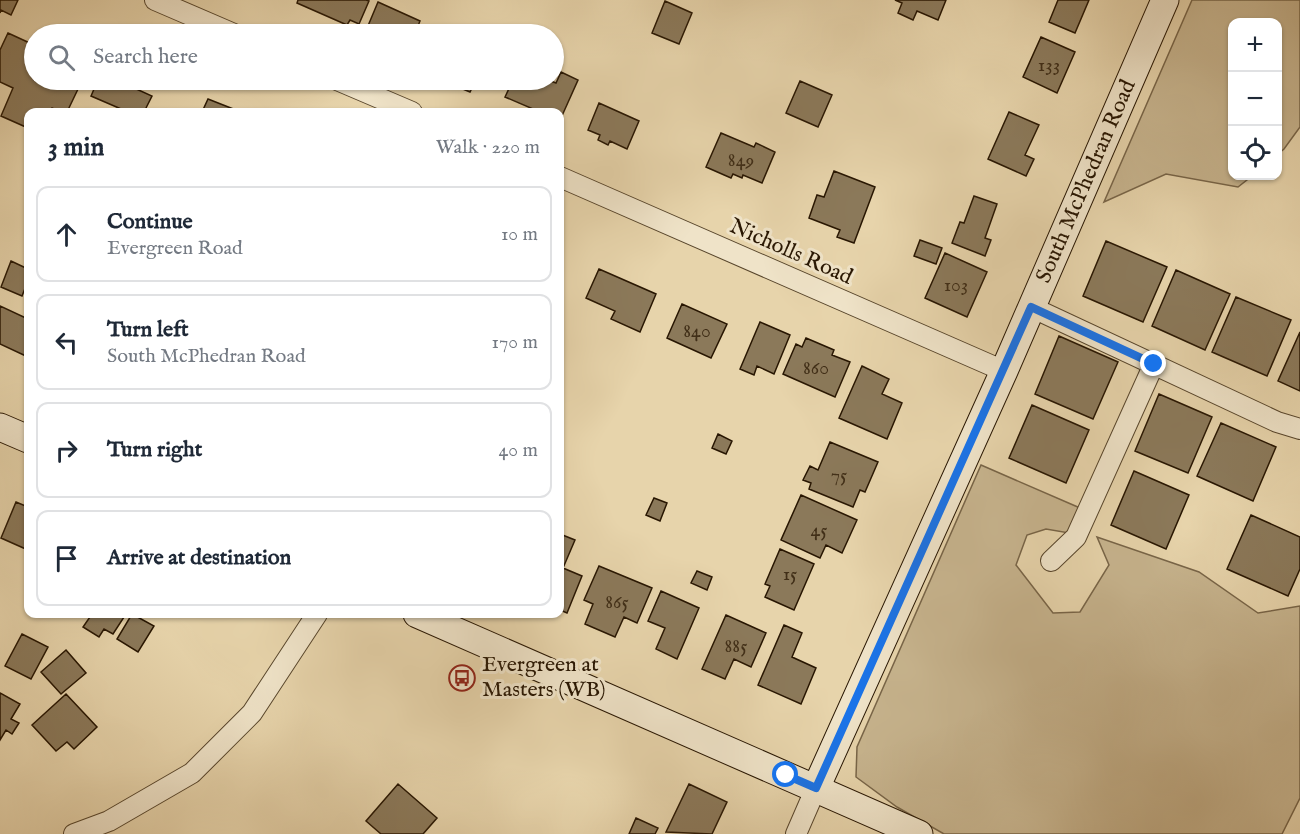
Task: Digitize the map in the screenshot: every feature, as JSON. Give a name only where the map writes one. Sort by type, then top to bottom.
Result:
[{"type":"street","points":[[155,0],[211,24]]},
{"type":"street","name":"South McPhedran Road","points":[[816,788],[1004,371],[1165,0]]},
{"type":"street","points":[[360,90],[403,108]]},
{"type":"street","name":"Nicholls Road","points":[[564,179],[1004,371]]},
{"type":"street","points":[[1031,307],[1277,422],[1300,429]]},
{"type":"street","points":[[1051,561],[1076,537],[1154,364]]},
{"type":"street","points":[[0,427],[24,438]]},
{"type":"street","points":[[74,834],[109,821],[192,773],[252,713],[314,618]]},
{"type":"street","points":[[426,618],[919,834]]},
{"type":"street","points":[[796,834],[816,788]]},
{"type":"shaded area","points":[[1192,0],[1300,0],[1300,127],[1284,149],[1282,151],[1282,18],[1228,18],[1228,180],[1247,180],[1238,187],[1166,174],[1104,202]]},
{"type":"shaded area","points":[[981,465],[1080,508],[1069,533],[1046,529],[1027,535],[1016,565],[1053,613],[1080,612],[1109,565],[1097,537],[1199,572],[1258,613],[1300,606],[1300,798],[1282,834],[944,834],[897,807],[856,777],[857,747]]},
{"type":"building","points":[[0,0],[18,0],[11,15],[1,10],[0,13]]},
{"type":"building","points":[[298,0],[369,1],[359,24],[350,20],[345,24],[297,3]]},
{"type":"building","points":[[895,0],[946,0],[938,20],[917,11],[913,20],[898,13],[902,3]]},
{"type":"building","points":[[1058,0],[1089,0],[1075,33],[1049,22]]},
{"type":"building","points":[[665,1],[692,13],[679,44],[652,33]]},
{"type":"building","points":[[378,2],[420,21],[419,24],[369,24]]},
{"type":"building","points":[[8,33],[24,40],[24,90],[78,90],[69,108],[24,108],[24,126],[1,116],[13,88],[0,82],[0,50]]},
{"type":"building","points":[[1041,37],[1075,52],[1057,93],[1023,77]]},
{"type":"building","points":[[564,73],[578,80],[564,111],[564,108],[531,108],[505,97],[508,90],[564,90]]},
{"type":"building","points":[[800,81],[832,95],[818,127],[786,113]]},
{"type":"building","points":[[94,90],[139,90],[152,96],[146,108],[119,108],[91,96]]},
{"type":"building","points":[[208,99],[231,108],[204,108]]},
{"type":"building","points":[[599,103],[639,121],[627,149],[610,141],[608,145],[598,140],[600,135],[588,130]]},
{"type":"building","points":[[1009,112],[1039,125],[1025,155],[1034,159],[1026,176],[988,159]]},
{"type":"building","points":[[721,133],[754,147],[756,143],[775,152],[762,183],[743,175],[742,178],[733,174],[731,178],[706,167]]},
{"type":"building","points":[[834,171],[875,187],[854,243],[837,237],[840,230],[809,218],[817,195],[824,197]]},
{"type":"building","points":[[974,196],[997,204],[985,238],[991,240],[985,256],[952,243],[960,222],[964,223]]},
{"type":"building","points":[[920,240],[942,248],[936,264],[914,256]]},
{"type":"building","points":[[1106,241],[1167,267],[1143,322],[1083,296]]},
{"type":"building","points":[[945,253],[987,272],[967,317],[925,298]]},
{"type":"building","points":[[11,261],[24,267],[22,296],[1,287]]},
{"type":"building","points":[[599,269],[656,294],[640,332],[611,319],[615,311],[586,298]]},
{"type":"building","points":[[1176,270],[1230,294],[1205,350],[1152,326]]},
{"type":"building","points":[[1236,297],[1291,320],[1267,376],[1212,352]]},
{"type":"building","points":[[682,304],[727,324],[711,358],[667,338]]},
{"type":"building","points":[[0,306],[24,317],[24,355],[0,344]]},
{"type":"building","points":[[760,322],[790,335],[774,374],[757,366],[754,375],[740,369]]},
{"type":"building","points":[[1300,332],[1300,391],[1278,381]]},
{"type":"building","points":[[1059,336],[1118,362],[1093,419],[1035,394]]},
{"type":"building","points":[[806,338],[834,350],[832,355],[850,362],[835,397],[783,374],[796,344],[802,347]]},
{"type":"building","points":[[862,366],[889,379],[882,394],[902,403],[887,439],[839,418]]},
{"type":"building","points":[[1159,394],[1212,417],[1188,473],[1135,451]]},
{"type":"building","points":[[1032,405],[1089,430],[1066,483],[1009,458]]},
{"type":"building","points":[[1221,423],[1276,447],[1253,501],[1197,476]]},
{"type":"building","points":[[718,434],[732,441],[726,454],[712,448]]},
{"type":"building","points":[[830,442],[878,462],[865,492],[860,490],[853,507],[809,489],[811,483],[803,480],[810,466],[818,470]]},
{"type":"building","points":[[1134,471],[1189,495],[1166,549],[1111,525]]},
{"type":"building","points":[[801,495],[857,520],[842,553],[826,545],[820,558],[781,540]]},
{"type":"building","points":[[654,498],[667,503],[660,521],[646,515]]},
{"type":"building","points":[[16,502],[24,505],[24,548],[1,538]]},
{"type":"building","points":[[1251,515],[1300,537],[1300,569],[1288,596],[1227,569]]},
{"type":"building","points":[[564,536],[575,540],[564,566]]},
{"type":"building","points":[[780,549],[814,564],[794,610],[765,597],[770,586],[765,584]]},
{"type":"building","points":[[599,566],[652,588],[637,623],[624,617],[615,637],[585,624],[593,604],[584,600]]},
{"type":"building","points":[[564,568],[582,576],[567,613],[564,612]]},
{"type":"building","points":[[697,571],[712,577],[707,590],[691,583]]},
{"type":"building","points":[[661,591],[699,608],[677,659],[656,649],[665,628],[648,621]]},
{"type":"building","points":[[726,615],[766,633],[751,667],[734,659],[725,679],[702,669]]},
{"type":"building","points":[[89,618],[123,618],[113,634],[104,629],[99,637],[83,627]]},
{"type":"building","points":[[130,618],[139,618],[154,626],[138,652],[117,639]]},
{"type":"building","points":[[784,625],[802,633],[792,657],[816,668],[801,704],[758,685]]},
{"type":"building","points":[[22,634],[48,647],[31,679],[5,666]]},
{"type":"building","points":[[66,650],[86,673],[61,694],[41,672]]},
{"type":"building","points":[[0,693],[20,704],[11,719],[19,723],[12,734],[6,730],[0,740]]},
{"type":"building","points":[[66,694],[97,727],[74,749],[67,742],[56,751],[32,725]]},
{"type":"building","points":[[398,784],[437,818],[423,834],[381,834],[366,821]]},
{"type":"building","points":[[689,784],[727,802],[712,834],[666,832]]},
{"type":"building","points":[[636,818],[658,828],[655,834],[629,834]]},
{"type":"place","name":"Evergreen at Masters (WB)","points":[[462,678]]},
{"type":"route","points":[[786,775],[816,788],[1031,307],[1154,364]]}]
